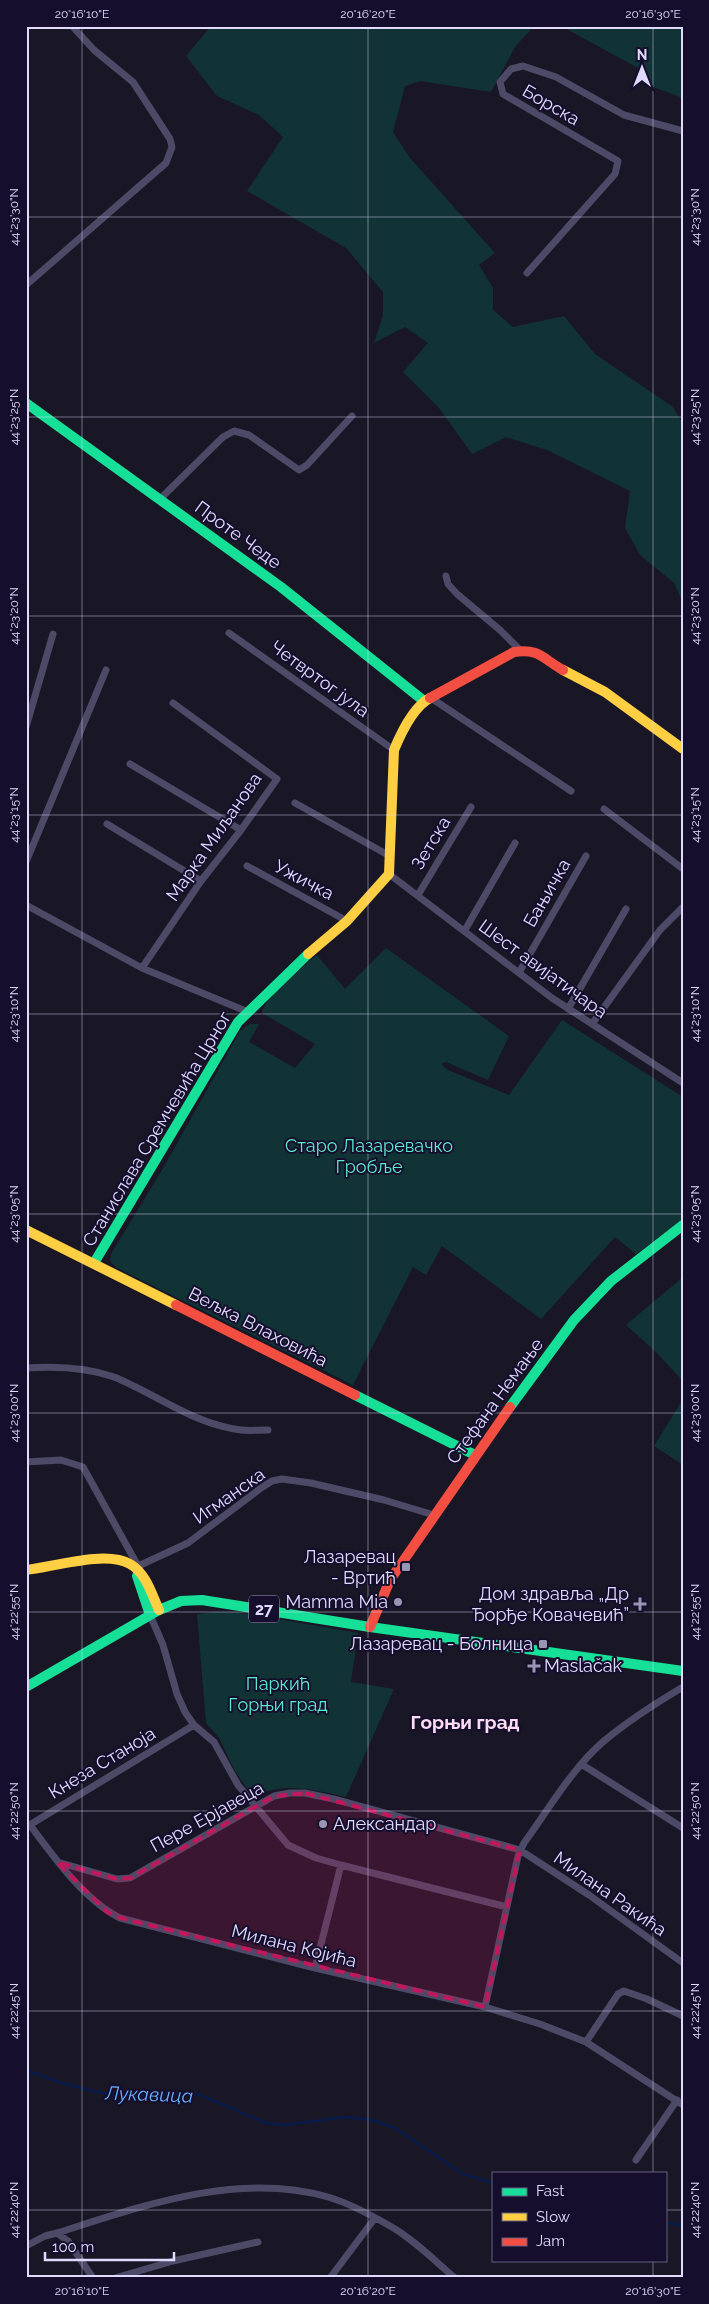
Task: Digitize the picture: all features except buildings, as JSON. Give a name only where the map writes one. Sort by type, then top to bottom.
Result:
[{"type":"street","points":[[26,285],[166,163],[172,147],[170,139],[133,82],[94,50],[72,26]]},
{"type":"street","name":"Борска","points":[[527,272],[615,174],[619,166],[618,161],[502,94],[500,82],[511,69],[524,66],[556,77],[624,115],[683,131]]},
{"type":"street","name":"Проте Чеде","points":[[26,403],[280,587],[428,700]]},
{"type":"street","points":[[160,500],[223,438],[234,431],[249,435],[299,470],[307,465],[352,416]]},
{"type":"street","points":[[446,576],[448,584],[457,594],[500,630],[520,650]]},
{"type":"street","name":"Четвртог јула","points":[[229,633],[394,750]]},
{"type":"street","points":[[26,727],[53,634]]},
{"type":"street","points":[[389,874],[388,855],[394,750],[402,731],[428,700],[520,650],[538,652],[560,668],[605,692],[683,749]]},
{"type":"street","points":[[26,862],[106,670]]},
{"type":"street","points":[[428,700],[571,791]]},
{"type":"street","name":"Марка Миљанова","points":[[142,968],[201,881],[241,830],[276,779],[172,703]]},
{"type":"street","points":[[130,764],[241,830]]},
{"type":"street","points":[[295,803],[388,855]]},
{"type":"street","name":"Зетска","points":[[418,895],[471,807]]},
{"type":"street","points":[[604,809],[683,869]]},
{"type":"street","points":[[107,824],[201,881]]},
{"type":"street","points":[[465,930],[515,843]]},
{"type":"street","name":"Бањичка","points":[[520,972],[586,856]]},
{"type":"street","name":"Ужичка","points":[[247,866],[347,920]]},
{"type":"street","name":"Шест авијатичара","points":[[389,874],[568,1009],[683,1083]]},
{"type":"street","name":"Станислава Сремчевића Црног","points":[[94,1263],[238,1022],[306,956],[347,920],[389,874]]},
{"type":"street","name":"Станислава Сремчевића Црног","points":[[26,905],[142,968],[248,1012]]},
{"type":"street","points":[[592,1024],[660,930],[683,907]]},
{"type":"street","points":[[568,1009],[626,909]]},
{"type":"street","name":"Стефана Немање","points":[[370,1627],[379,1602],[390,1580],[475,1455],[574,1320],[611,1282],[683,1224]]},
{"type":"street","name":"Вељка Влаховића","points":[[26,1230],[475,1455]]},
{"type":"street","points":[[26,1368],[81,1368],[114,1377],[171,1406],[223,1426],[242,1430],[268,1430]]},
{"type":"street","points":[[26,1462],[61,1460],[83,1467],[136,1568],[154,1612],[180,1703],[194,1725],[214,1742],[238,1785],[288,1845],[316,1858],[341,1866],[507,1907]]},
{"type":"street","name":"Игманска","points":[[136,1568],[188,1543],[243,1504],[261,1488],[282,1479],[311,1483],[384,1500],[434,1515]]},
{"type":"street","points":[[26,1570],[114,1560],[136,1568]]},
{"type":"street","name":"27","points":[[26,1687],[154,1612],[181,1601],[202,1600],[370,1627],[683,1671]]},
{"type":"street","points":[[485,2007],[520,1850],[582,1764],[603,1741],[649,1708],[683,1687]]},
{"type":"street","name":"Кнеза Станоја","points":[[28,1826],[194,1725]]},
{"type":"street","points":[[582,1764],[683,1828]]},
{"type":"street","name":"Пере Ерјавеца","points":[[57,1862],[117,1879],[130,1878],[274,1796],[305,1793],[338,1800],[520,1850]]},
{"type":"street","name":"Милана Којића","points":[[28,1826],[57,1862],[107,1912],[120,1918],[315,1968],[485,2007],[540,2024],[586,2042],[680,2102]]},
{"type":"street","name":"Милана Ракића","points":[[520,1850],[589,1895],[683,1964]]},
{"type":"street","points":[[315,1968],[341,1866]]},
{"type":"street","points":[[586,2042],[618,1994],[624,1991],[647,1999],[683,2016]]},
{"type":"street","points":[[636,2160],[680,2102]]},
{"type":"street","points":[[26,2246],[57,2233],[160,2202],[226,2190],[287,2189],[328,2197],[392,2227],[455,2278]]},
{"type":"street","points":[[330,2278],[375,2218]]},
{"type":"street","points":[[57,2233],[68,2241],[93,2278]]},
{"type":"street","points":[[115,2278],[173,2261],[258,2242]]},
{"type":"highlighted area","points":[[305,1793],[520,1850],[485,2007],[120,1918],[107,1912],[57,1862],[117,1879],[130,1878],[274,1796]]},
{"type":"green space","points":[[211,26],[534,26],[515,47],[491,92],[420,81],[405,86],[393,132],[410,158],[495,253],[479,265],[493,288],[493,310],[513,327],[564,316],[595,354],[673,407],[683,424],[683,603],[674,583],[640,555],[625,528],[630,491],[547,450],[506,437],[472,454],[439,408],[403,372],[428,343],[405,327],[374,343],[383,315],[383,292],[346,248],[247,191],[283,137],[259,115],[217,96],[186,56]]},
{"type":"green space","points":[[561,26],[683,26],[683,98],[653,87],[638,68]]},
{"type":"green space","name":"Старо Лазаревачко Гробље","points":[[386,948],[509,1036],[488,1080],[446,1062],[441,1064],[448,1070],[509,1095],[562,1020],[683,1097],[683,1219],[636,1254],[615,1237],[541,1319],[442,1246],[426,1275],[413,1267],[353,1385],[117,1268],[110,1261],[111,1254],[165,1165],[240,1031],[250,1024],[259,1024],[249,1042],[295,1068],[315,1044],[262,1013],[269,1000],[317,955],[345,989]]},
{"type":"green space","points":[[683,1277],[683,1381],[656,1352],[626,1325]]},
{"type":"green space","points":[[683,1399],[683,1465],[654,1446]]},
{"type":"green space","name":"Паркић Горњи град","points":[[236,1612],[358,1633],[351,1682],[394,1689],[346,1797],[299,1788],[288,1788],[276,1789],[253,1797],[235,1771],[219,1738],[206,1723],[197,1614]]},
{"type":"waterway","name":"Лукавица","points":[[26,2070],[92,2091],[125,2096],[198,2094],[266,2123],[285,2125],[345,2117],[372,2120],[395,2128],[463,2174],[492,2183]]},
{"type":"waterway","name":"Лукавица","points":[[666,2223],[683,2225]]},
{"type":"traffic: fast","points":[[26,403],[281,587],[424,701]]},
{"type":"traffic: fast","points":[[94,1263],[238,1022],[308,954]]},
{"type":"traffic: fast","points":[[510,1407],[574,1320],[611,1281],[683,1225]]},
{"type":"traffic: fast","points":[[355,1395],[475,1455]]},
{"type":"traffic: fast","points":[[137,1576],[150,1615]]},
{"type":"traffic: fast","points":[[26,1687],[159,1610],[181,1601],[202,1600],[370,1627],[683,1671]]},
{"type":"traffic: slow","points":[[563,670],[605,692],[683,749]]},
{"type":"traffic: slow","points":[[308,954],[347,921],[389,874],[394,750],[413,714],[430,698]]},
{"type":"traffic: slow","points":[[26,1230],[176,1305]]},
{"type":"traffic: slow","points":[[26,1570],[94,1559],[120,1560],[130,1564],[140,1573],[148,1585],[159,1610]]},
{"type":"traffic: jam","points":[[430,698],[514,652],[535,653],[563,670]]},
{"type":"traffic: jam","points":[[176,1305],[355,1395]]},
{"type":"traffic: jam","points":[[370,1627],[390,1580],[510,1407]]},
{"type":"place","name":"Лазаревац - Вртић","points":[[406,1567]]},
{"type":"place","name":"Mamma Mia","points":[[398,1602]]},
{"type":"place","name":"Дом здравља „Др Ђорђе Ковачевић”","points":[[640,1604]]},
{"type":"place","name":"Лазаревац - Болница","points":[[543,1644]]},
{"type":"place","name":"Maslačak","points":[[534,1666]]},
{"type":"place","name":"Александар","points":[[323,1824]]},
{"type":"district","name":"Горњи град","points":[[465,1722]]}]
